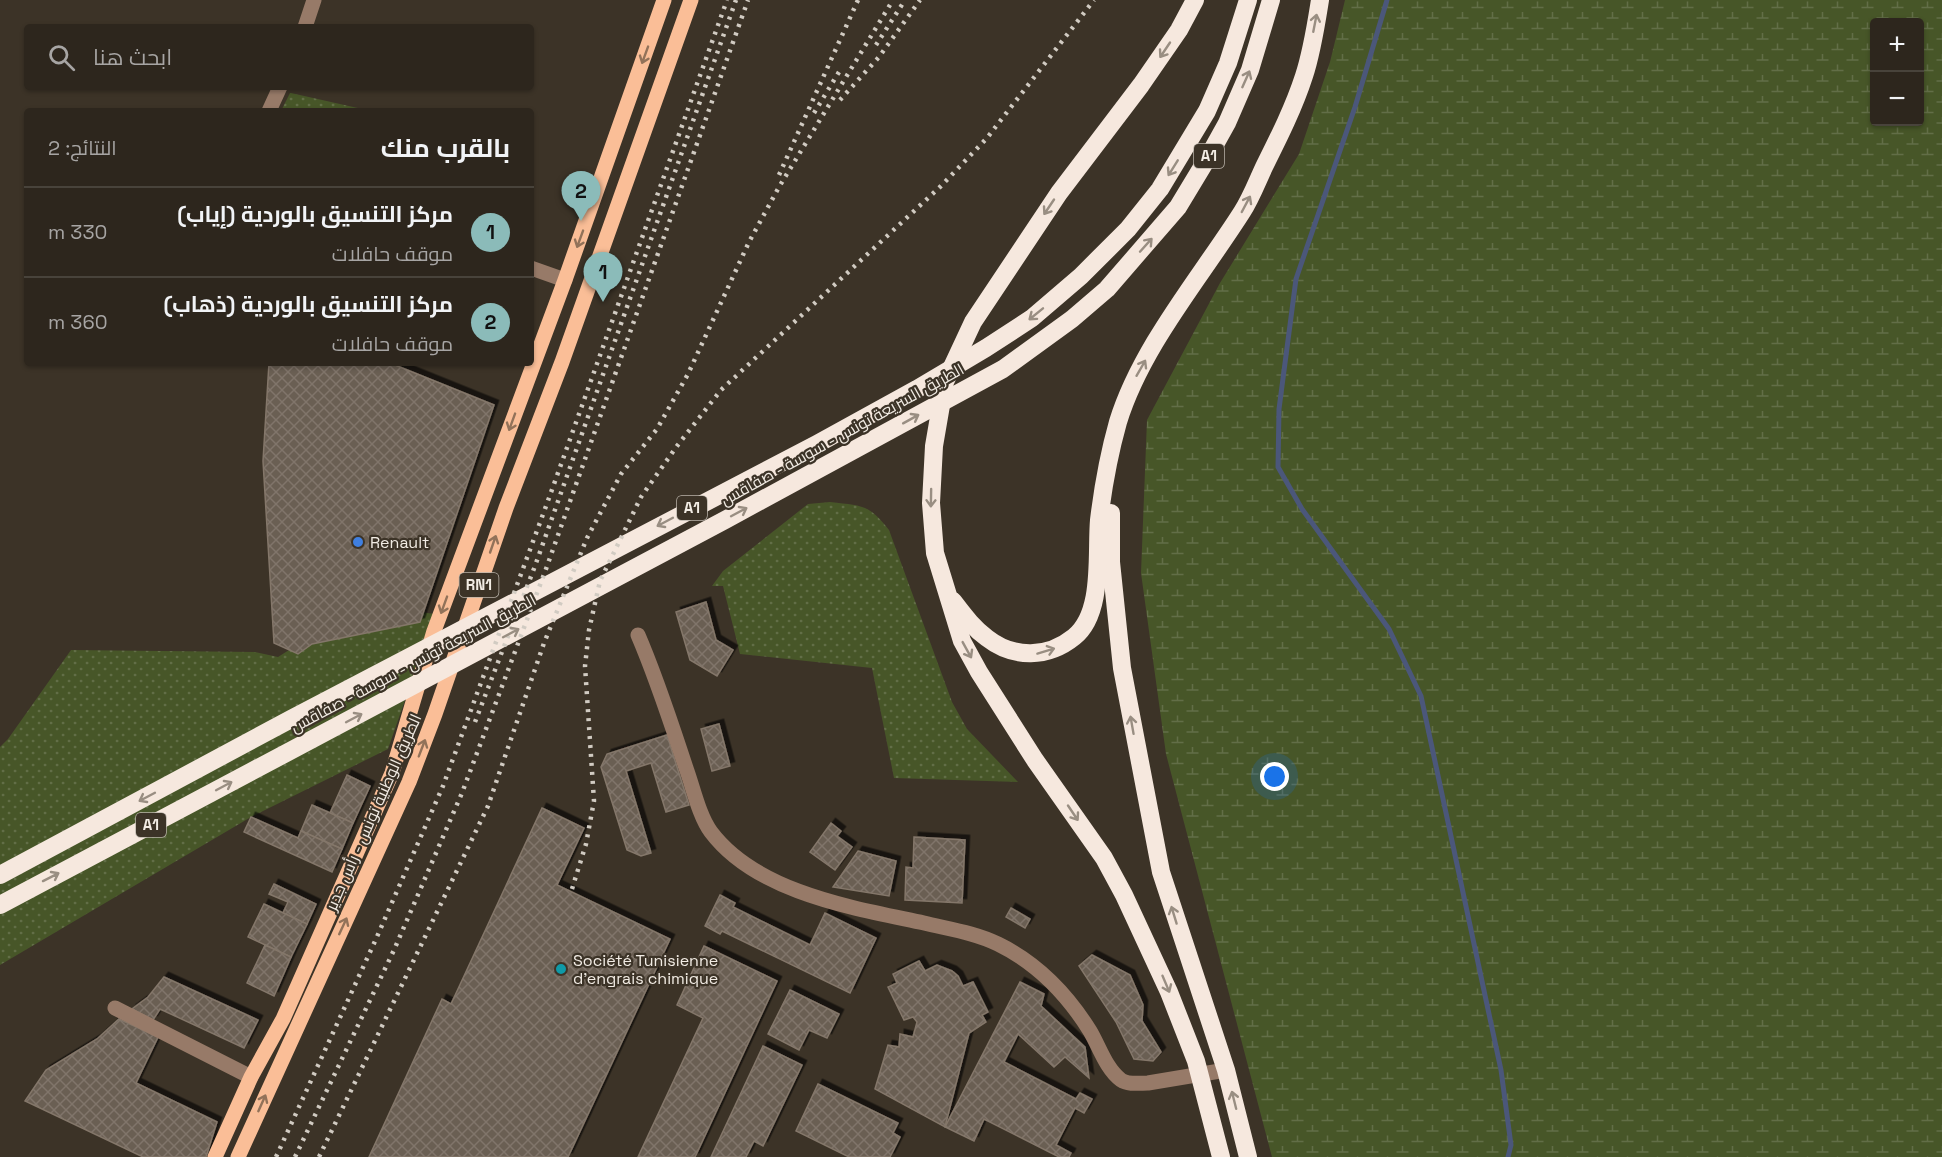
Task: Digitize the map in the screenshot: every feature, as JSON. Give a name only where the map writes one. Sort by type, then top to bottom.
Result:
[{"type":"highway","points":[[1195,0],[1179,30],[1141,85],[1059,193],[973,322],[945,382],[934,446],[931,503],[935,554],[962,640],[1035,760],[1104,858],[1124,895],[1169,992],[1200,1074],[1221,1157]]},
{"type":"highway","name":"الطريق السريعة تونس - سوسة - صفاقس","points":[[0,874],[817,444],[917,389],[1032,318],[1080,276],[1128,229],[1160,189],[1207,111],[1228,63],[1248,0]]},
{"type":"highway","name":"الطريق السريعة تونس - سوسة - صفاقس","points":[[0,905],[302,746],[1003,369],[1072,319],[1107,289],[1178,207],[1227,123],[1250,70],[1271,0]]},
{"type":"highway","points":[[949,595],[971,623],[988,639],[1020,653],[1038,654],[1053,650],[1076,636],[1090,615],[1095,594],[1099,523],[1109,458],[1118,422],[1132,383],[1159,337],[1244,209],[1285,126],[1305,74],[1320,0]]},
{"type":"highway","points":[[1109,458],[1114,597],[1122,668],[1138,761],[1161,872],[1226,1070],[1248,1157]]},
{"type":"main road","name":"الطريق الوطنية تونس - رأس جدير","points":[[534,363],[664,0]]},
{"type":"main road","name":"الطريق الوطنية تونس - رأس جدير","points":[[238,1157],[409,782],[691,0]]},
{"type":"main road","name":"الطريق الوطنية تونس - رأس جدير","points":[[215,1157],[251,1077],[283,1019],[392,773],[434,631],[533,366]]},
{"type":"street","points":[[306,24],[314,0]]},
{"type":"street","points":[[270,108],[279,90]]},
{"type":"street","points":[[534,269],[565,280]]},
{"type":"street","points":[[638,635],[658,683],[698,802],[711,831],[753,870],[775,882],[825,900],[957,931],[998,944],[1036,967],[1065,996],[1089,1030],[1112,1070],[1123,1082],[1148,1083],[1226,1070]]},
{"type":"street","points":[[115,1008],[251,1077]]},
{"type":"green space","points":[[1345,0],[1942,0],[1942,1157],[1272,1157],[1166,754],[1141,573],[1147,420],[1220,283],[1299,154],[1330,62]]},
{"type":"green space","points":[[291,93],[358,108],[282,108]]},
{"type":"green space","points":[[830,502],[863,507],[882,521],[889,530],[952,702],[967,729],[1018,782],[894,778],[872,668],[740,654],[723,586],[712,586],[723,571],[808,504]]},
{"type":"green space","points":[[382,607],[435,614],[388,749],[251,817],[0,965],[0,747],[71,650],[255,652],[278,657],[297,645]]},
{"type":"building","name":"Renault","points":[[269,366],[397,366],[494,405],[420,622],[312,644],[298,654],[274,643],[263,461]]},
{"type":"building","points":[[706,602],[716,640],[733,650],[717,676],[690,660],[676,612]]},
{"type":"building","points":[[719,724],[730,766],[712,771],[701,729]]},
{"type":"building","points":[[667,735],[689,805],[666,812],[651,763],[626,771],[651,853],[641,856],[627,850],[601,767],[607,754]]},
{"type":"building","points":[[347,775],[370,786],[353,823],[330,813]]},
{"type":"building","points":[[312,805],[353,823],[342,849],[301,831]]},
{"type":"building","name":"Société Tunisienne d'engrais chimique","points":[[542,808],[584,828],[557,885],[670,939],[568,1157],[369,1157],[442,999],[451,1004]]},
{"type":"building","points":[[251,817],[298,838],[301,831],[342,849],[332,872],[244,832]]},
{"type":"building","points":[[831,823],[841,831],[837,836],[852,847],[835,870],[810,852]]},
{"type":"building","points":[[914,837],[965,840],[962,903],[905,900],[906,867],[913,868]]},
{"type":"building","points":[[858,851],[896,861],[889,896],[833,887]]},
{"type":"building","points":[[274,884],[316,904],[307,924],[283,913],[288,902],[269,894]]},
{"type":"building","points":[[720,895],[735,903],[733,907],[810,945],[825,913],[876,938],[850,993],[722,931],[720,934],[705,926]]},
{"type":"building","points":[[264,904],[307,924],[291,957],[248,937]]},
{"type":"building","points":[[1011,908],[1030,919],[1025,928],[1006,917]]},
{"type":"building","points":[[265,945],[291,957],[274,996],[247,983]]},
{"type":"building","points":[[704,946],[777,981],[695,1157],[638,1157],[703,1018],[677,1005]]},
{"type":"building","points":[[1092,955],[1130,975],[1143,1005],[1142,1021],[1161,1052],[1153,1061],[1134,1059],[1116,1022],[1079,966]]},
{"type":"building","points":[[919,961],[925,971],[937,965],[952,971],[958,976],[963,986],[973,982],[988,1012],[982,1015],[986,1022],[969,1033],[945,1127],[875,1089],[888,1045],[899,1047],[900,1034],[913,1037],[917,1022],[913,1017],[904,1020],[888,987],[897,983],[893,974]]},
{"type":"building","points":[[164,977],[258,1020],[244,1048],[160,1009],[153,1020],[132,1009],[148,997]]},
{"type":"building","points":[[1020,982],[1044,994],[1041,1006],[1085,1047],[1089,1078],[1065,1057],[1054,1067],[1018,1034],[1004,1062],[1076,1099],[1080,1093],[1092,1099],[1084,1113],[1075,1108],[1056,1145],[1071,1153],[1069,1157],[1059,1157],[984,1119],[974,1141],[945,1127]]},
{"type":"building","points":[[790,990],[839,1014],[827,1038],[809,1030],[799,1050],[768,1034]]},
{"type":"building","points":[[119,1019],[158,1037],[136,1083],[217,1122],[206,1157],[143,1157],[25,1101],[46,1070],[97,1039]]},
{"type":"building","points":[[763,1046],[802,1065],[763,1146],[754,1141],[746,1157],[711,1157]]},
{"type":"building","points":[[818,1084],[898,1123],[893,1133],[900,1137],[890,1157],[849,1157],[796,1131]]},
{"type":"waterway","points":[[1387,0],[1355,107],[1296,279],[1279,409],[1278,467],[1302,509],[1389,629],[1421,696],[1501,1070],[1511,1145],[1508,1157]]},
{"type":"railway","points":[[276,1157],[443,786],[549,498],[727,0]]},
{"type":"railway","points":[[475,722],[535,566],[736,0]]},
{"type":"railway","points":[[295,1157],[394,950],[462,793],[546,569],[748,0]]},
{"type":"railway","points":[[779,175],[858,0]]},
{"type":"railway","points":[[319,1157],[488,806],[544,643],[587,538],[621,474],[657,429],[688,374],[749,242],[779,187],[893,0]]},
{"type":"railway","points":[[876,45],[905,0]]},
{"type":"railway","points":[[840,100],[879,57],[920,0]]},
{"type":"railway","points":[[572,889],[586,844],[594,801],[585,666],[589,630],[600,581],[641,497],[721,390],[941,186],[987,138],[1094,0]]},
{"type":"railway","points":[[814,113],[842,67]]},
{"type":"place","name":"مركز التنسيق بالوردية (ذهاب)","points":[[581,221]]},
{"type":"place","name":"مركز التنسيق بالوردية (إياب)","points":[[603,302]]},
{"type":"place","name":"Renault","points":[[358,542]]},
{"type":"place","name":"Société Tunisienne d'engrais chimique","points":[[561,969]]}]
